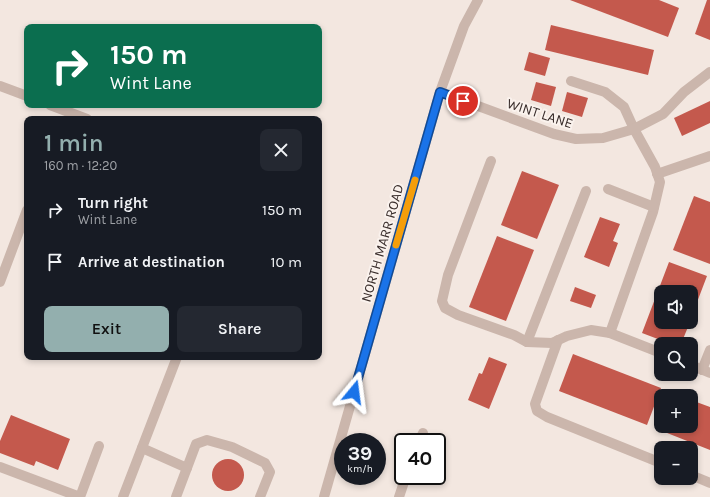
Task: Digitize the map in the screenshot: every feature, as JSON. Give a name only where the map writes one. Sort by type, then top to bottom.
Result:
[{"type":"street","name":"NORTH MARR ROAD","points":[[324,497],[440,92],[464,26],[478,0]]},
{"type":"street","name":"WINT LANE","points":[[440,92],[554,134],[576,139],[603,138],[634,129],[663,114],[684,92],[710,72]]},
{"type":"street","points":[[571,81],[605,92],[624,107],[634,129],[655,167],[660,182],[654,207],[610,333]]},
{"type":"street","points":[[0,86],[24,95]]},
{"type":"street","points":[[54,108],[63,115]]},
{"type":"street","points":[[657,174],[710,156]]},
{"type":"street","points":[[491,161],[448,275],[442,301],[445,308],[458,315],[527,342],[552,343],[567,336],[591,330],[610,333],[654,350]]},
{"type":"street","points":[[608,189],[654,207]]},
{"type":"street","points":[[527,342],[586,191]]},
{"type":"street","points":[[0,282],[24,218]]},
{"type":"street","points":[[558,340],[535,404],[537,411],[547,417],[654,460]]},
{"type":"street","points":[[706,371],[710,350]]},
{"type":"street","points":[[123,497],[176,360]]},
{"type":"street","points":[[176,497],[196,444],[207,440],[232,447],[265,463],[270,472],[260,497]]},
{"type":"street","points":[[0,467],[80,497],[99,446]]},
{"type":"street","points":[[142,448],[187,468]]},
{"type":"street","points":[[698,478],[710,483]]},
{"type":"street","points":[[399,497],[403,485]]},
{"type":"building","points":[[570,0],[659,0],[679,8],[668,37]]},
{"type":"building","points":[[707,0],[710,0],[710,40],[695,34]]},
{"type":"building","points":[[551,25],[654,50],[648,75],[545,50]]},
{"type":"building","points":[[529,52],[550,58],[545,76],[524,70]]},
{"type":"building","points":[[536,82],[556,87],[551,106],[531,100]]},
{"type":"building","points":[[567,92],[588,98],[582,117],[562,111]]},
{"type":"building","points":[[710,101],[710,123],[682,136],[674,118]]},
{"type":"building","points":[[522,171],[559,185],[537,239],[501,225]]},
{"type":"building","points":[[694,196],[710,202],[710,264],[673,250]]},
{"type":"building","points":[[600,217],[620,224],[613,241],[618,243],[609,267],[584,257]]},
{"type":"building","points":[[497,236],[534,250],[506,321],[469,307]]},
{"type":"building","points":[[669,262],[707,276],[698,300],[698,285],[660,285]]},
{"type":"building","points":[[575,287],[596,295],[591,308],[570,301]]},
{"type":"building","points":[[654,301],[654,329],[687,329],[684,337],[654,338],[642,333]]},
{"type":"building","points":[[573,354],[661,388],[654,389],[654,406],[647,425],[559,391]]},
{"type":"building","points":[[489,357],[507,364],[489,409],[468,400],[479,373],[482,374]]},
{"type":"building","points":[[698,403],[710,407],[710,450],[698,445],[698,441],[687,441],[667,433],[698,433]]},
{"type":"building","points":[[11,415],[70,439],[58,470],[36,461],[34,466],[0,453],[0,441]]},
{"type":"building","points":[[228,459],[237,462],[241,466],[244,475],[241,484],[237,488],[228,491],[219,488],[215,484],[212,475],[215,466],[219,462]]},
{"type":"slow traffic","points":[[396,245],[415,180]]},
{"type":"route","points":[[354,392],[440,92],[463,101]]}]
